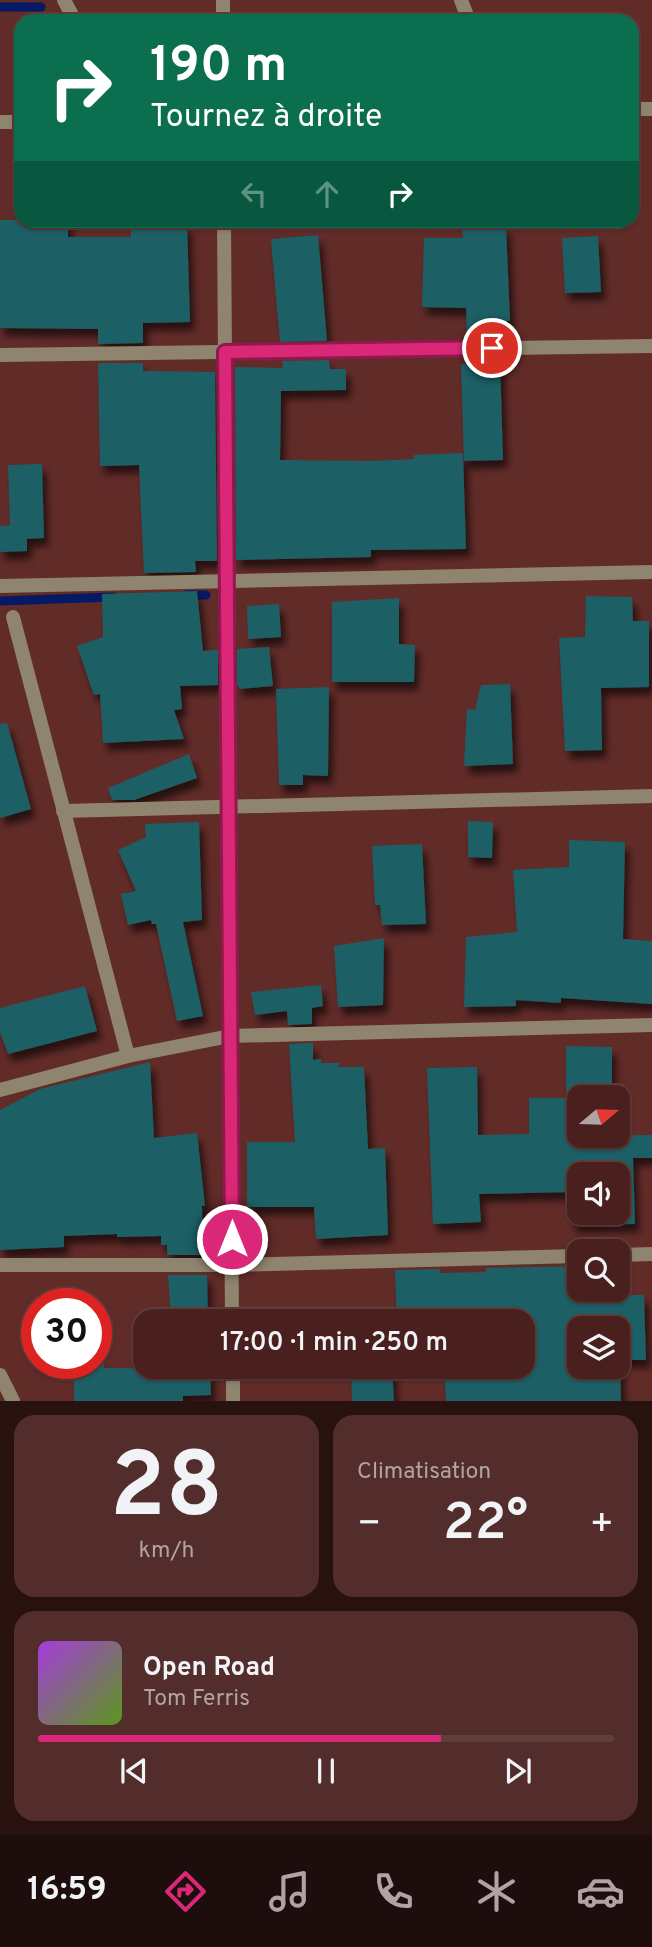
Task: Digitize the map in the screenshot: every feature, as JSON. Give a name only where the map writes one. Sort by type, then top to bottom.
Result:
[{"type":"street","points":[[227,228],[225,352],[232,1309]]},
{"type":"street","points":[[0,355],[652,346]]},
{"type":"street","points":[[0,586],[652,572]]},
{"type":"street","points":[[13,617],[128,1056]]},
{"type":"street","points":[[63,811],[652,796]]},
{"type":"street","points":[[0,1090],[128,1056],[230,1036],[652,1025]]},
{"type":"street","points":[[630,1255],[652,1254]]},
{"type":"street","points":[[0,1265],[232,1265],[567,1256]]},
{"type":"street","points":[[0,1375],[13,1401]]},
{"type":"street","points":[[233,1379],[233,1401]]},
{"type":"building","points":[[0,220],[14,220],[14,228],[68,228],[68,237],[131,237],[131,228],[187,228],[190,322],[143,323],[143,343],[98,344],[98,329],[0,328]]},
{"type":"building","points":[[462,228],[506,228],[510,321],[499,321],[500,338],[467,339],[466,308],[422,307],[424,238],[463,238]]},
{"type":"building","points":[[318,235],[327,341],[280,342],[271,239]]},
{"type":"building","points":[[598,236],[601,292],[565,293],[562,238]]},
{"type":"building","points":[[467,358],[500,358],[503,460],[464,461],[461,364],[468,364]]},
{"type":"building","points":[[329,360],[330,369],[346,369],[346,390],[281,391],[280,460],[372,461],[414,459],[414,455],[463,453],[466,549],[371,550],[371,557],[236,560],[235,367],[283,368],[282,361]]},
{"type":"building","points":[[98,363],[143,363],[143,371],[215,372],[217,561],[195,561],[196,572],[144,573],[139,465],[100,466]]},
{"type":"building","points":[[42,464],[44,538],[27,539],[27,551],[0,552],[0,526],[10,525],[8,465]]},
{"type":"building","points":[[197,591],[203,651],[218,650],[218,685],[180,686],[182,709],[174,710],[184,739],[103,743],[100,694],[94,695],[77,646],[103,637],[102,594]]},
{"type":"building","points":[[586,596],[632,597],[633,621],[649,621],[649,687],[601,688],[602,750],[565,751],[559,638],[585,637]]},
{"type":"building","points":[[399,598],[399,644],[415,645],[414,682],[332,682],[332,602]]},
{"type":"building","points":[[279,604],[281,637],[248,639],[247,606]]},
{"type":"building","points":[[269,647],[273,686],[240,689],[237,684],[237,649]]},
{"type":"building","points":[[510,684],[513,764],[464,766],[467,709],[475,710],[481,685]]},
{"type":"building","points":[[329,687],[328,776],[303,775],[303,785],[279,785],[276,689]]},
{"type":"building","points":[[7,723],[31,809],[0,818],[0,724]]},
{"type":"building","points":[[189,754],[197,778],[134,800],[112,800],[108,788]]},
{"type":"building","points":[[468,821],[493,822],[492,858],[468,857]]},
{"type":"building","points":[[199,822],[202,920],[183,922],[203,1016],[177,1021],[156,924],[152,924],[151,920],[128,925],[121,894],[136,891],[118,850],[146,837],[145,824]]},
{"type":"building","points":[[569,840],[625,842],[623,939],[652,941],[652,1004],[561,998],[561,1003],[516,1000],[516,1006],[464,1007],[466,937],[517,932],[513,870],[569,867]]},
{"type":"building","points":[[422,844],[426,924],[382,925],[380,905],[375,905],[372,846]]},
{"type":"building","points":[[384,938],[383,1005],[338,1007],[334,946]]},
{"type":"building","points":[[321,985],[323,1006],[312,1008],[312,1024],[288,1025],[287,1011],[255,1015],[251,992]]},
{"type":"building","points":[[85,986],[97,1031],[8,1054],[0,1032],[0,1008]]},
{"type":"building","points":[[313,1043],[313,1060],[339,1063],[339,1067],[364,1067],[368,1149],[385,1148],[388,1235],[316,1239],[314,1207],[247,1207],[247,1142],[295,1142],[289,1044]]},
{"type":"building","points":[[566,1046],[612,1047],[612,1085],[567,1085],[567,1148],[630,1148],[630,1135],[652,1135],[652,1158],[633,1158],[635,1224],[630,1224],[630,1162],[567,1162],[567,1192],[479,1194],[481,1222],[433,1224],[427,1068],[477,1067],[478,1135],[529,1134],[529,1098],[566,1098]]},
{"type":"building","points":[[150,1062],[154,1138],[197,1133],[205,1206],[202,1206],[203,1255],[167,1255],[167,1245],[161,1245],[161,1236],[117,1237],[117,1234],[64,1236],[64,1247],[0,1250],[0,1110],[40,1089]]},
{"type":"building","points":[[567,1266],[567,1302],[630,1302],[630,1295],[644,1295],[646,1360],[630,1360],[630,1316],[567,1316],[567,1379],[620,1379],[621,1401],[446,1401],[445,1379],[535,1379],[535,1309],[397,1309],[395,1270],[486,1272],[486,1268]]},
{"type":"building","points":[[168,1275],[207,1275],[208,1309],[170,1309]]},
{"type":"building","points":[[112,1368],[133,1368],[133,1379],[210,1379],[211,1395],[183,1396],[183,1401],[74,1401],[74,1379],[112,1379]]},
{"type":"building","points":[[351,1379],[393,1379],[394,1401],[352,1401]]},
{"type":"waterway","points":[[0,7],[41,7]]},
{"type":"waterway","points":[[187,595],[206,595]]},
{"type":"waterway","points":[[0,601],[113,597]]},
{"type":"route","points":[[232,1239],[225,352],[492,348]]}]
